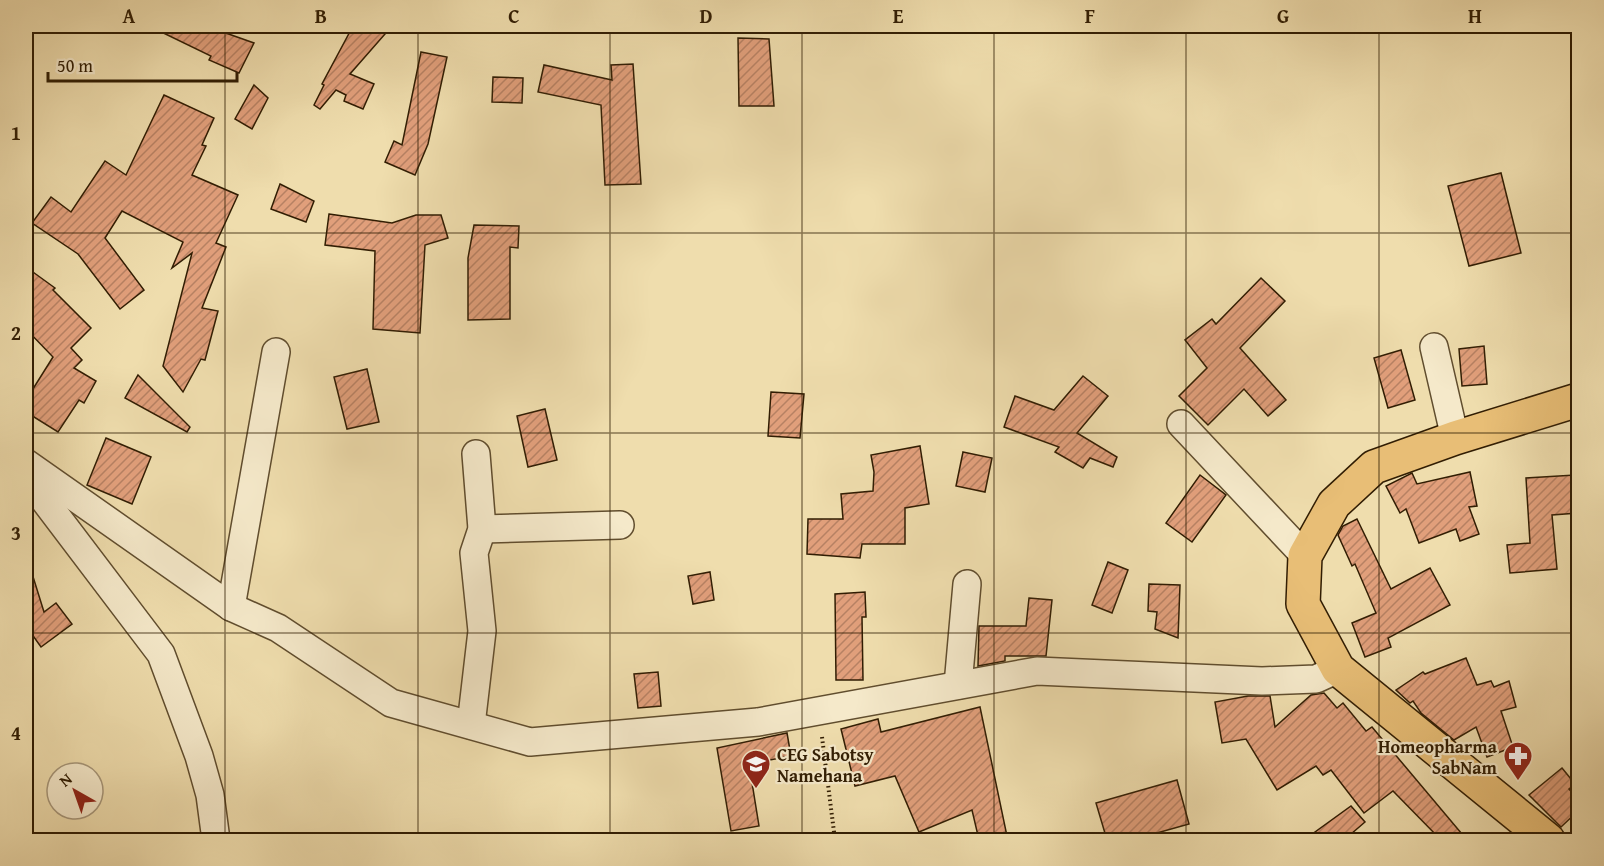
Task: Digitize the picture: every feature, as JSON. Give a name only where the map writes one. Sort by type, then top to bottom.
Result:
[{"type":"main road","points":[[1548,840],[1338,669],[1303,604],[1305,556],[1334,504],[1374,468],[1455,438],[1578,400]]},
{"type":"street","points":[[1434,347],[1455,438]]},
{"type":"street","points":[[231,607],[276,352]]},
{"type":"street","points":[[1181,424],[1305,556]]},
{"type":"street","points":[[471,725],[482,632],[474,553],[482,529],[476,454]]},
{"type":"street","points":[[26,463],[231,607],[278,628],[391,703],[530,742],[758,722],[1037,671],[1262,681],[1316,679],[1338,669]]},
{"type":"street","points":[[26,476],[161,654],[199,756],[210,795],[216,840]]},
{"type":"street","points":[[482,529],[620,525]]},
{"type":"street","points":[[958,685],[967,584]]},
{"type":"path","points":[[819,711],[835,840]]},
{"type":"building","points":[[149,26],[206,26],[254,43],[239,73],[209,60],[211,56]]},
{"type":"building","points":[[353,26],[392,26],[350,74],[374,84],[363,109],[344,101],[346,95],[336,90],[320,109],[314,105],[324,85],[322,84]]},
{"type":"building","points":[[738,38],[769,39],[774,106],[739,106]]},
{"type":"building","points":[[421,52],[447,57],[428,144],[415,175],[385,162],[394,141],[402,145]]},
{"type":"building","points":[[633,64],[641,184],[605,185],[601,105],[538,92],[544,65],[612,80],[611,65]]},
{"type":"building","points":[[493,77],[523,78],[522,103],[492,102]]},
{"type":"building","points":[[254,85],[268,98],[252,129],[235,119]]},
{"type":"building","points":[[164,95],[214,118],[202,145],[206,146],[192,175],[238,195],[216,243],[226,247],[202,308],[218,311],[205,360],[201,359],[183,392],[163,366],[192,253],[172,268],[183,242],[122,211],[105,238],[144,290],[120,309],[78,254],[32,223],[51,197],[71,212],[105,161],[126,175]]},
{"type":"building","points":[[1501,173],[1521,253],[1469,266],[1448,186]]},
{"type":"building","points":[[280,184],[314,201],[306,222],[271,209]]},
{"type":"building","points":[[329,214],[392,223],[416,215],[441,215],[448,238],[425,245],[420,333],[373,329],[375,251],[325,245]]},
{"type":"building","points":[[474,225],[519,226],[518,248],[510,247],[510,319],[468,320],[468,258]]},
{"type":"building","points":[[26,267],[55,288],[53,290],[91,328],[71,348],[82,360],[74,368],[96,381],[84,403],[79,400],[58,432],[26,412],[26,400],[53,357],[26,329]]},
{"type":"building","points":[[1261,278],[1285,301],[1240,348],[1286,400],[1268,416],[1244,389],[1208,425],[1179,396],[1207,368],[1185,340],[1212,319],[1216,324]]},
{"type":"building","points":[[1484,346],[1487,384],[1462,386],[1459,349]]},
{"type":"building","points":[[1401,350],[1415,400],[1388,408],[1374,358]]},
{"type":"building","points":[[367,369],[379,422],[347,429],[334,377]]},
{"type":"building","points":[[138,375],[190,427],[187,432],[125,398]]},
{"type":"building","points":[[1083,376],[1108,396],[1077,433],[1117,457],[1113,467],[1090,458],[1083,468],[1055,452],[1059,447],[1004,427],[1015,396],[1054,410]]},
{"type":"building","points":[[771,392],[804,394],[800,438],[768,436]]},
{"type":"building","points":[[545,409],[557,460],[528,467],[517,416]]},
{"type":"building","points":[[106,438],[151,457],[132,504],[87,485]]},
{"type":"building","points":[[920,446],[929,504],[905,508],[905,544],[862,544],[860,558],[807,554],[808,519],[843,519],[841,494],[873,491],[874,472],[871,455]]},
{"type":"building","points":[[963,452],[992,458],[985,492],[956,486]]},
{"type":"building","points":[[1470,472],[1477,506],[1469,507],[1479,534],[1460,541],[1456,529],[1419,543],[1406,509],[1400,513],[1386,486],[1412,473],[1417,484]]},
{"type":"building","points":[[1200,475],[1226,495],[1192,542],[1166,523]]},
{"type":"building","points":[[1575,475],[1578,513],[1552,515],[1557,569],[1510,573],[1507,545],[1530,543],[1526,478]]},
{"type":"building","points":[[1357,519],[1391,589],[1430,568],[1450,605],[1388,638],[1391,647],[1365,657],[1352,623],[1376,613],[1355,564],[1352,566],[1338,535],[1343,526]]},
{"type":"building","points":[[1108,562],[1128,570],[1112,613],[1092,605]]},
{"type":"building","points":[[30,567],[44,612],[56,603],[72,624],[41,647],[26,626],[26,568]]},
{"type":"building","points":[[710,572],[714,600],[693,604],[688,576]]},
{"type":"building","points":[[1149,584],[1180,585],[1178,638],[1155,629],[1157,612],[1148,611]]},
{"type":"building","points":[[865,592],[866,617],[862,617],[863,680],[836,680],[835,594]]},
{"type":"building","points":[[1029,598],[1052,600],[1046,656],[1005,656],[1005,661],[978,666],[979,626],[1026,626]]},
{"type":"building","points":[[1466,658],[1477,685],[1491,681],[1494,687],[1509,681],[1516,707],[1501,711],[1513,747],[1487,757],[1476,727],[1454,740],[1421,713],[1413,701],[1410,703],[1396,690],[1423,672],[1425,674]]},
{"type":"building","points":[[658,672],[661,706],[638,708],[634,674]]},
{"type":"building","points":[[1324,693],[1337,708],[1343,703],[1366,731],[1372,727],[1467,840],[1441,840],[1393,791],[1364,813],[1331,770],[1323,775],[1316,766],[1277,790],[1246,739],[1222,743],[1215,702],[1248,696],[1270,696],[1275,727],[1311,695]]},
{"type":"building","points":[[980,707],[1007,836],[979,840],[972,810],[919,832],[895,776],[855,786],[841,729],[878,719],[881,732]]},
{"type":"building","points":[[787,733],[791,756],[749,764],[759,826],[731,831],[717,748]]},
{"type":"building","points":[[1562,768],[1575,784],[1569,789],[1578,799],[1578,811],[1561,827],[1529,795]]},
{"type":"building","points":[[1177,780],[1189,824],[1132,840],[1107,840],[1096,803]]},
{"type":"building","points":[[1351,806],[1365,822],[1344,840],[1304,840]]},
{"type":"place","name":"Homeopharma SabNam","points":[[1518,782]]},
{"type":"place","name":"CEG Sabotsy Namehana","points":[[756,790]]}]
